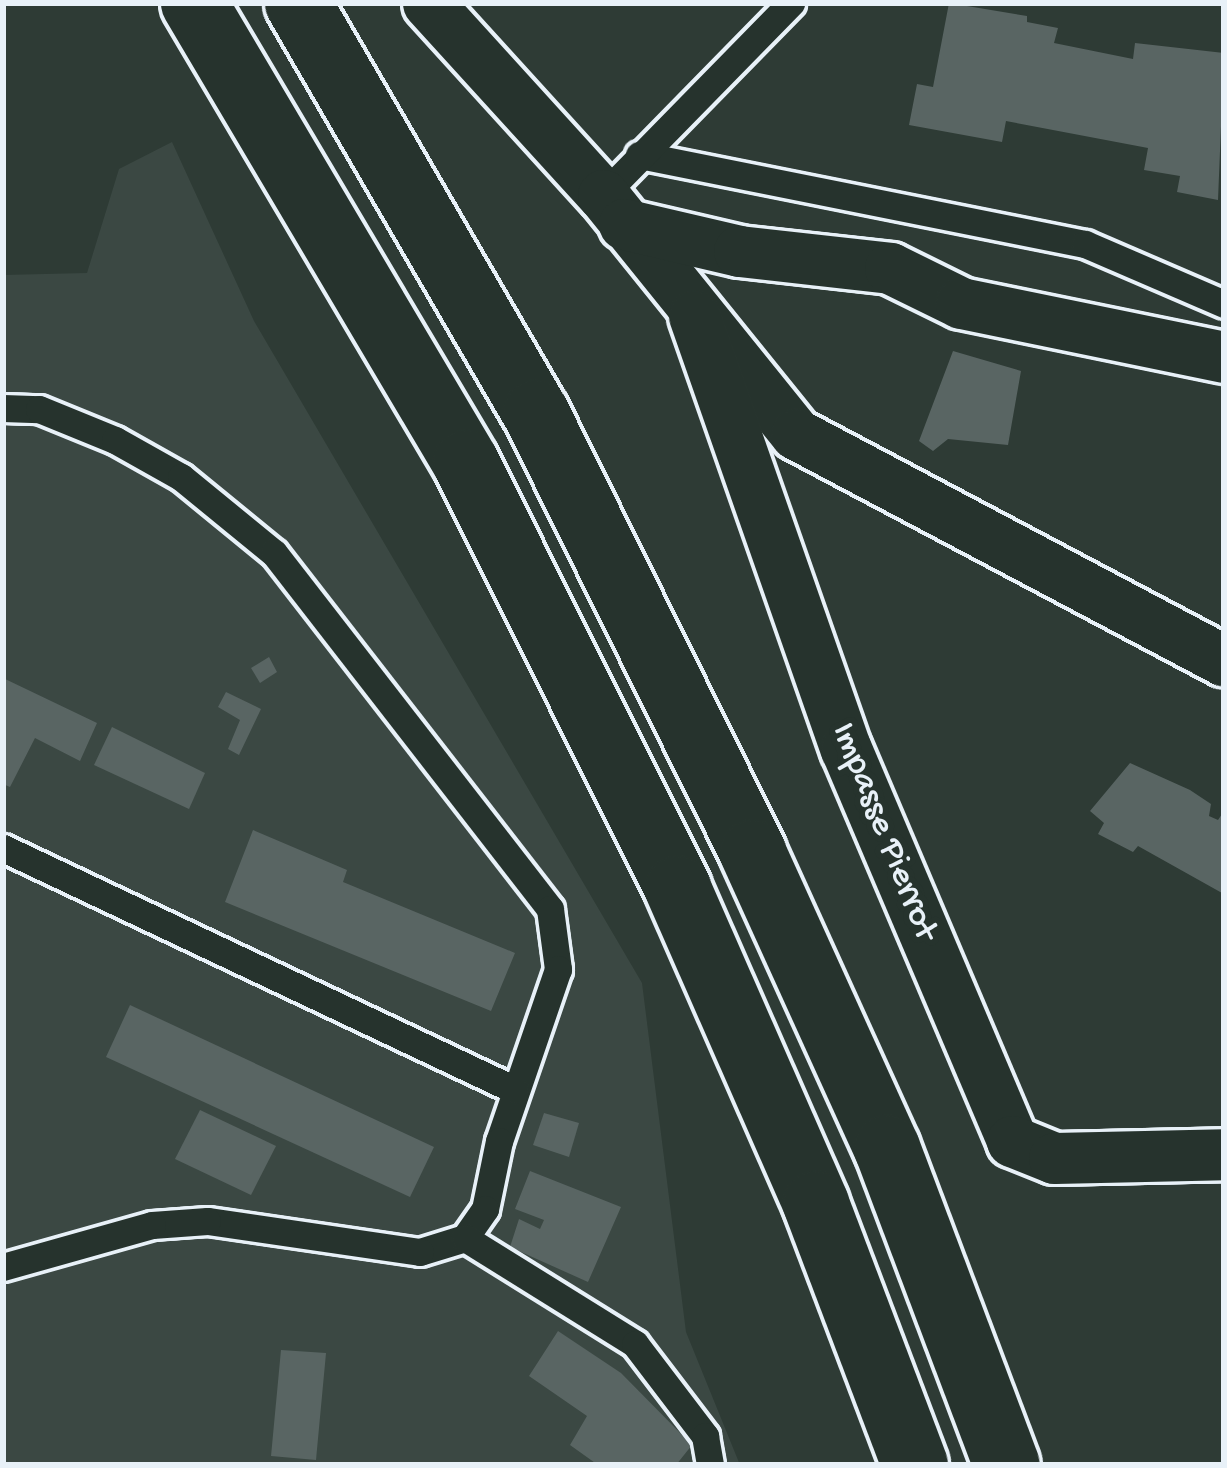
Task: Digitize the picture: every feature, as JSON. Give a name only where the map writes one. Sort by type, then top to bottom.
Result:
[{"type":"highway","points":[[194,3],[466,464],[678,889],[816,1204],[914,1465]]},
{"type":"highway","points":[[298,3],[536,413],[753,853],[886,1148],[1007,1465]]},
{"type":"street","points":[[444,9],[796,434],[1224,661]]},
{"type":"street","points":[[614,209],[739,251],[890,268],[961,303],[1224,357]]},
{"type":"street","name":"Impasse Pierrot","points":[[694,316],[846,749],[1012,1141],[1054,1158],[1224,1154]]},
{"type":"lane","points":[[614,209],[639,155],[791,3]]},
{"type":"lane","points":[[639,155],[1085,244],[1224,304]]},
{"type":"lane","points":[[3,408],[39,410],[115,440],[181,477],[274,553],[550,909],[558,969],[515,1090],[484,1209],[465,1238],[420,1252],[208,1221],[152,1226],[3,1267]]},
{"type":"lane","points":[[3,848],[515,1090]]},
{"type":"lane","points":[[465,1238],[635,1344],[705,1436],[710,1465]]},
{"type":"shaded area","points":[[172,142],[254,321],[642,983],[686,1332],[740,1465],[3,1465],[3,275],[87,273],[119,169]]},
{"type":"building","points":[[949,3],[1027,16],[1027,22],[1058,28],[1054,43],[1133,59],[1135,43],[1224,53],[1218,200],[1177,192],[1180,176],[1144,170],[1148,148],[1006,121],[1002,142],[909,125],[917,84],[933,87]]},
{"type":"building","points":[[953,351],[1021,371],[1008,445],[948,439],[933,451],[919,441]]},
{"type":"building","points":[[269,657],[277,672],[260,683],[251,668]]},
{"type":"building","points":[[3,678],[97,723],[80,761],[35,738],[10,787],[3,784]]},
{"type":"building","points":[[226,692],[261,709],[239,755],[228,749],[240,720],[218,707]]},
{"type":"building","points":[[112,727],[205,773],[189,809],[94,765]]},
{"type":"building","points":[[1130,763],[1211,804],[1209,816],[1218,820],[1224,811],[1222,893],[1138,846],[1133,852],[1098,834],[1104,823],[1090,811]]},
{"type":"building","points":[[253,830],[347,870],[343,882],[515,953],[491,1011],[225,902]]},
{"type":"building","points":[[130,1005],[434,1147],[410,1197],[106,1057]]},
{"type":"building","points":[[200,1110],[276,1146],[251,1195],[175,1159]]},
{"type":"building","points":[[544,1113],[579,1123],[569,1157],[533,1145]]},
{"type":"building","points":[[530,1171],[621,1207],[588,1282],[510,1247],[519,1219],[540,1229],[544,1220],[515,1209]]},
{"type":"building","points":[[558,1331],[621,1373],[692,1445],[676,1465],[598,1465],[570,1445],[587,1416],[529,1376]]},
{"type":"building","points":[[281,1350],[326,1353],[316,1460],[271,1456]]}]
